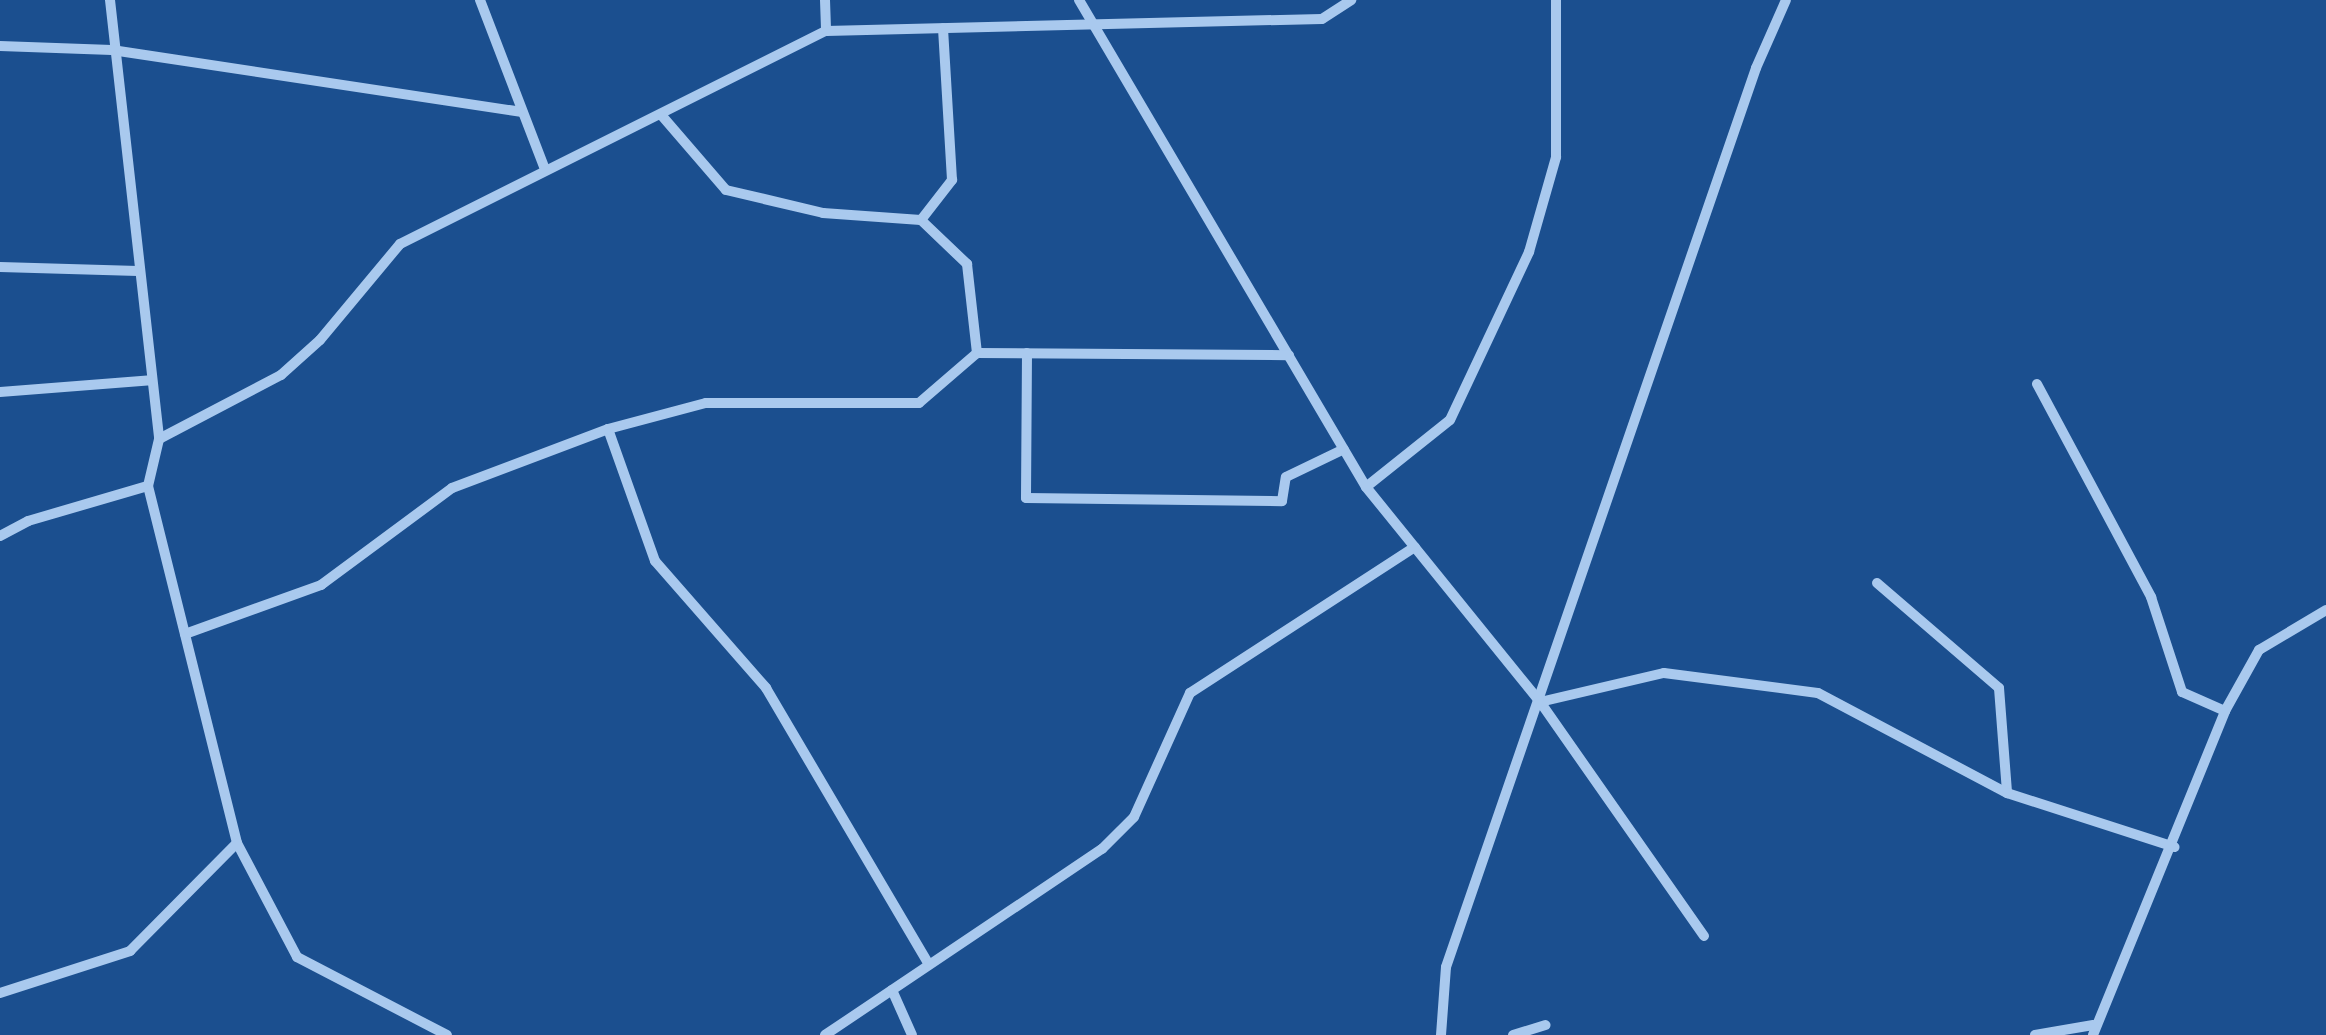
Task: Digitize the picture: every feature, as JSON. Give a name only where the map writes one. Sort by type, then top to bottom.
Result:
[{"type":"street","points":[[110,0],[112,50],[158,440],[148,486],[237,843],[297,957],[447,1035]]},
{"type":"street","points":[[480,0],[545,170]]},
{"type":"street","points":[[826,0],[826,31]]},
{"type":"street","points":[[1079,0],[1366,487],[1540,702],[1704,936]]},
{"type":"street","points":[[158,440],[281,375],[320,340],[400,244],[545,170],[663,117],[826,31],[1322,19],[1351,0]]},
{"type":"street","points":[[1366,487],[1450,420],[1529,252],[1556,157],[1556,0]]},
{"type":"street","points":[[1441,1035],[1446,967],[1756,68],[1786,0]]},
{"type":"street","points":[[921,220],[952,180],[943,28]]},
{"type":"street","points":[[0,46],[112,50],[522,112]]},
{"type":"street","points":[[663,117],[726,190],[823,213],[921,220],[967,264],[977,352]]},
{"type":"street","points":[[0,267],[138,271]]},
{"type":"street","points":[[185,634],[321,585],[452,488],[608,429],[706,403],[920,403],[977,352],[1289,355]]},
{"type":"street","points":[[1027,354],[1026,498],[1282,501],[1286,477],[1344,449]]},
{"type":"street","points":[[0,392],[151,380]]},
{"type":"street","points":[[2038,384],[2152,597],[2182,692],[2225,712]]},
{"type":"street","points":[[608,429],[655,561],[766,688],[929,966]]},
{"type":"street","points":[[0,536],[28,521],[148,486]]},
{"type":"street","points":[[825,1035],[1102,849],[1134,817],[1190,693],[1415,547]]},
{"type":"street","points":[[1877,584],[2000,688],[2007,792]]},
{"type":"street","points":[[2035,1035],[2093,1030],[2174,847],[2225,712],[2259,650],[2326,610]]},
{"type":"street","points":[[1540,702],[1664,673],[1818,693],[2007,792],[2174,847]]},
{"type":"street","points":[[0,994],[130,950],[237,843]]},
{"type":"street","points":[[892,990],[912,1035]]},
{"type":"street","points":[[1513,1035],[1546,1025]]}]
